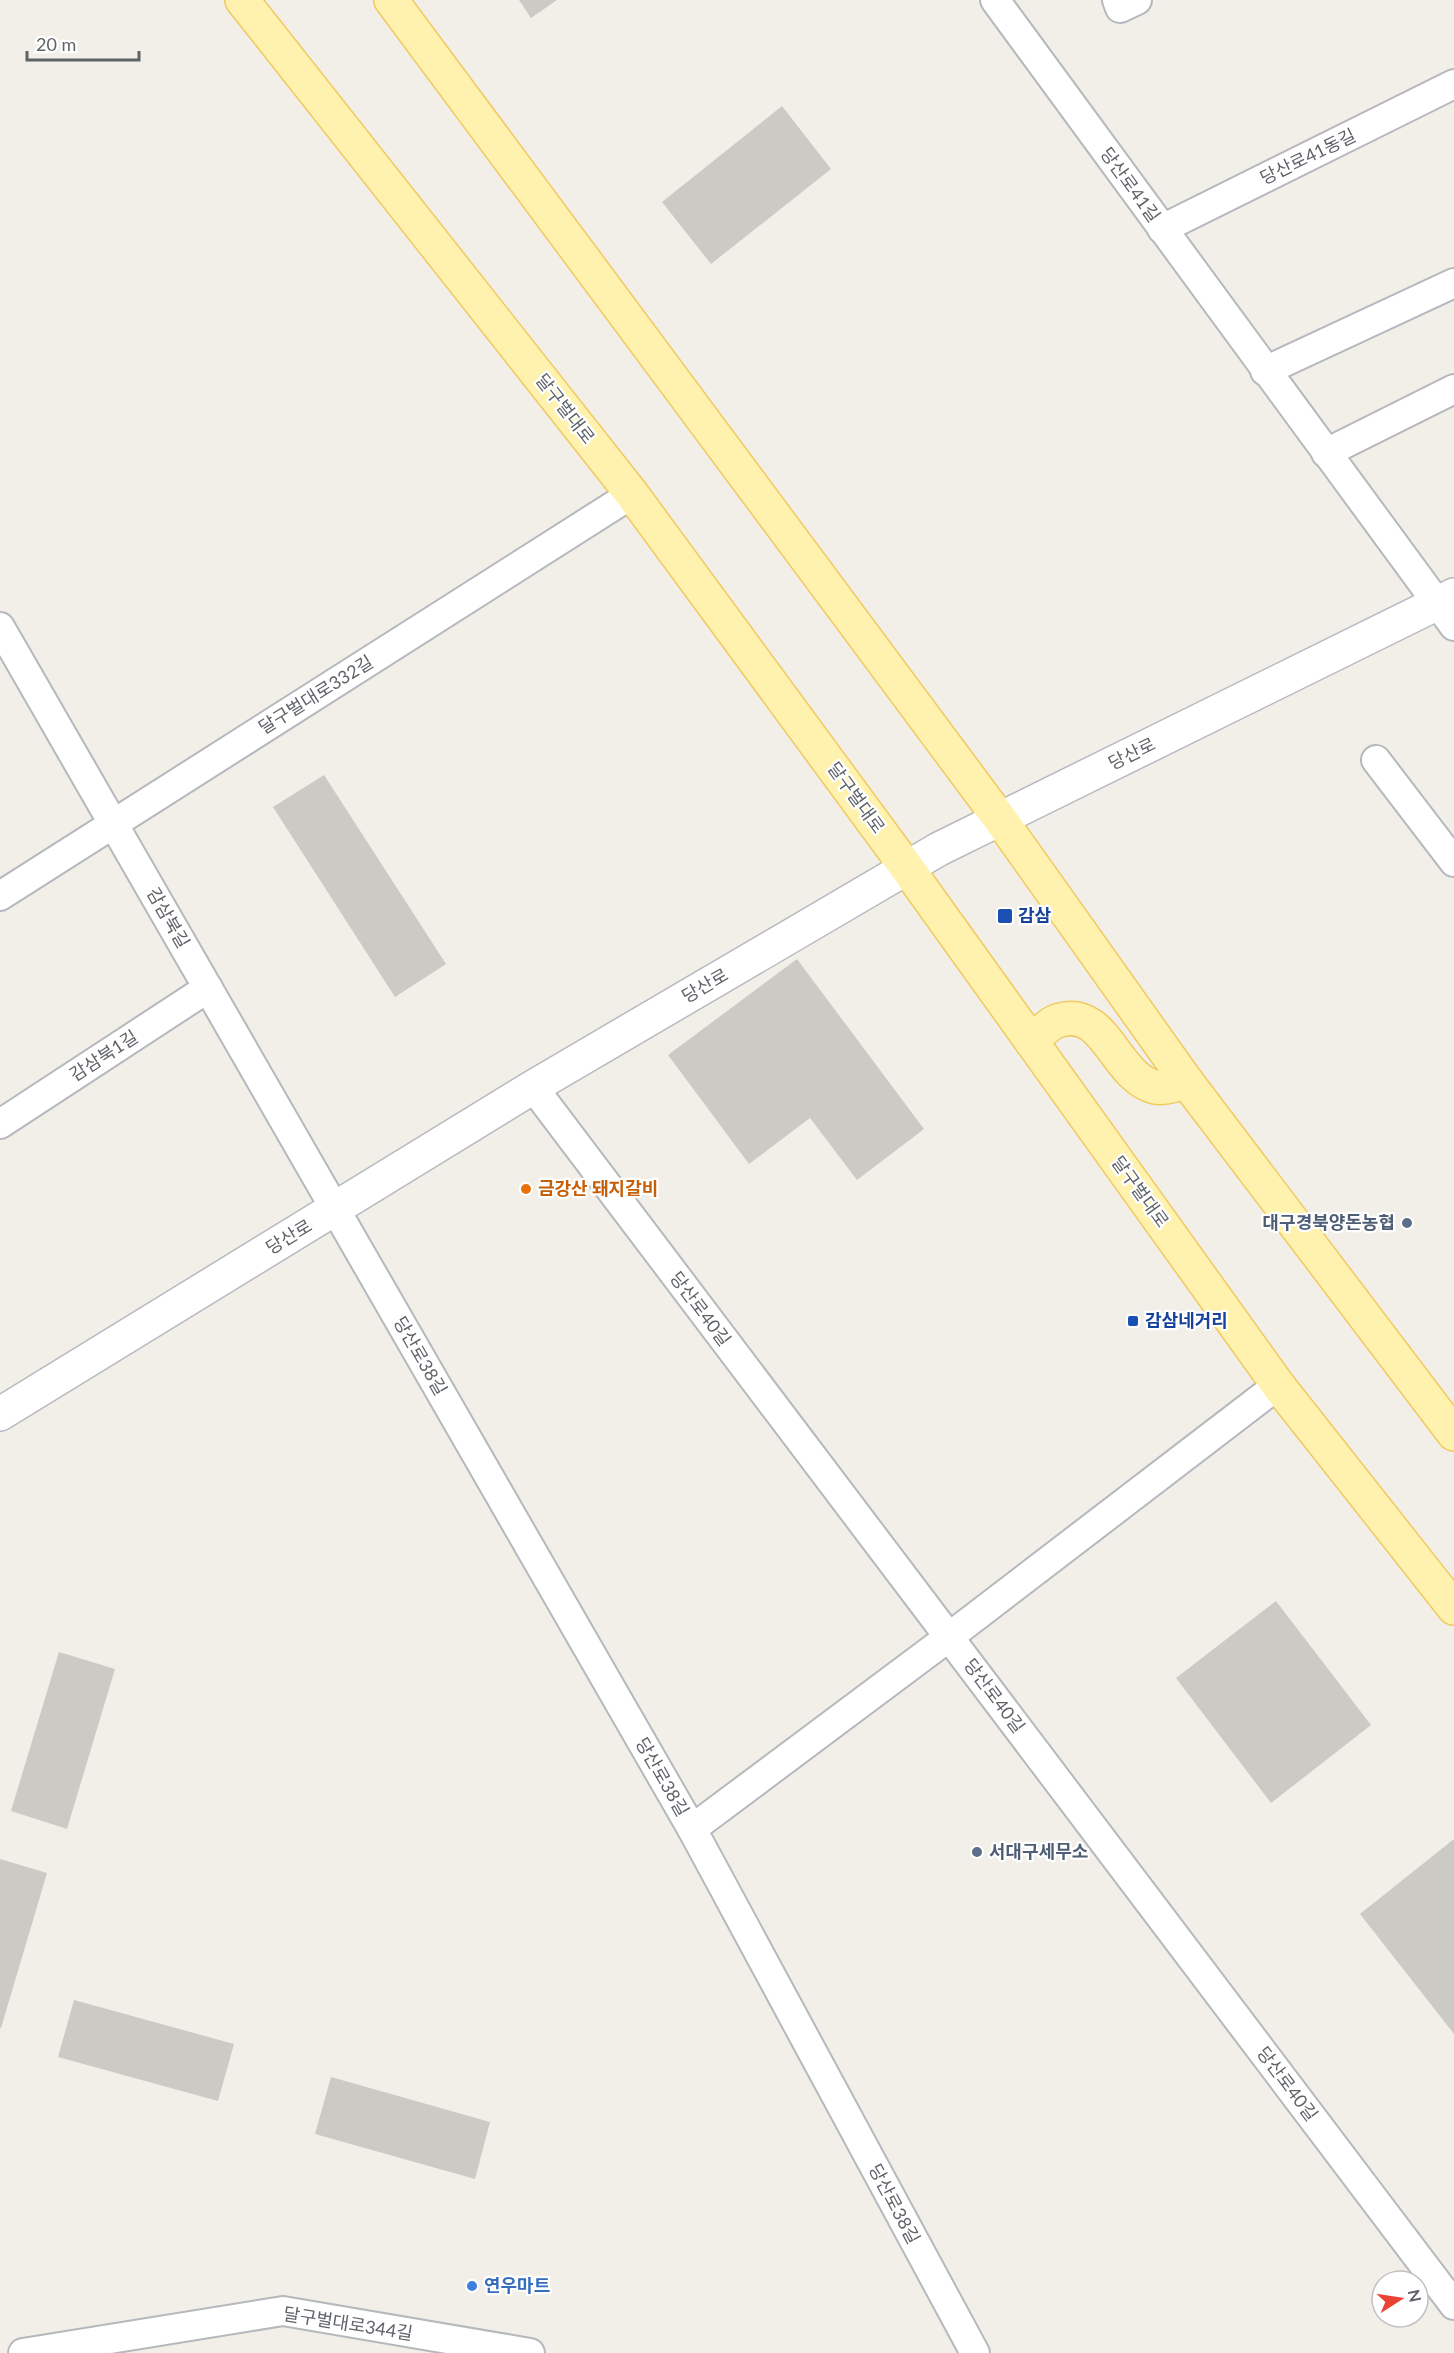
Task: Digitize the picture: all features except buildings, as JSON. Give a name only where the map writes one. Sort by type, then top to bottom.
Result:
[{"type":"main road","name":"달구벌대로","points":[[242,0],[632,494],[907,868],[1278,1385],[1454,1608]]},
{"type":"main road","points":[[391,0],[1000,819],[1187,1082],[1454,1434]]},
{"type":"main road","name":"당산로","points":[[0,1414],[533,1087],[939,849],[1448,609]]},
{"type":"main road","points":[[1031,1041],[1056,1021],[1075,1018],[1095,1027],[1135,1079],[1157,1088],[1187,1082]]},
{"type":"street","name":"당산로41길","points":[[995,0],[1265,371],[1448,609]]},
{"type":"street","points":[[1117,0],[1120,8],[1137,0]]},
{"type":"street","name":"당산로41동길","points":[[1162,229],[1454,84]]},
{"type":"street","points":[[1265,371],[1454,283]]},
{"type":"street","points":[[1326,453],[1454,389]]},
{"type":"street","name":"달구벌대로332길","points":[[0,896],[632,494]]},
{"type":"street","name":"감삼북길","points":[[0,627],[335,1209]]},
{"type":"street","points":[[1376,760],[1454,862]]},
{"type":"street","name":"감삼북1길","points":[[0,1124],[208,988]]},
{"type":"street","name":"당산로40길","points":[[533,1087],[1454,2305]]},
{"type":"street","name":"당산로38길","points":[[335,1209],[692,1829],[975,2353]]},
{"type":"street","points":[[692,1829],[1278,1385]]},
{"type":"street","name":"달구벌대로344길","points":[[23,2353],[283,2311],[530,2353]]},
{"type":"place","name":"감삼","points":[[1005,916]]},
{"type":"place","name":"금강산 돼지갈비","points":[[526,1189]]},
{"type":"place","name":"대구경북양돈농협","points":[[1407,1223]]},
{"type":"place","name":"감삼네거리","points":[[1133,1321]]},
{"type":"place","name":"서대구세무소","points":[[977,1852]]},
{"type":"place","name":"연우마트","points":[[472,2286]]}]
